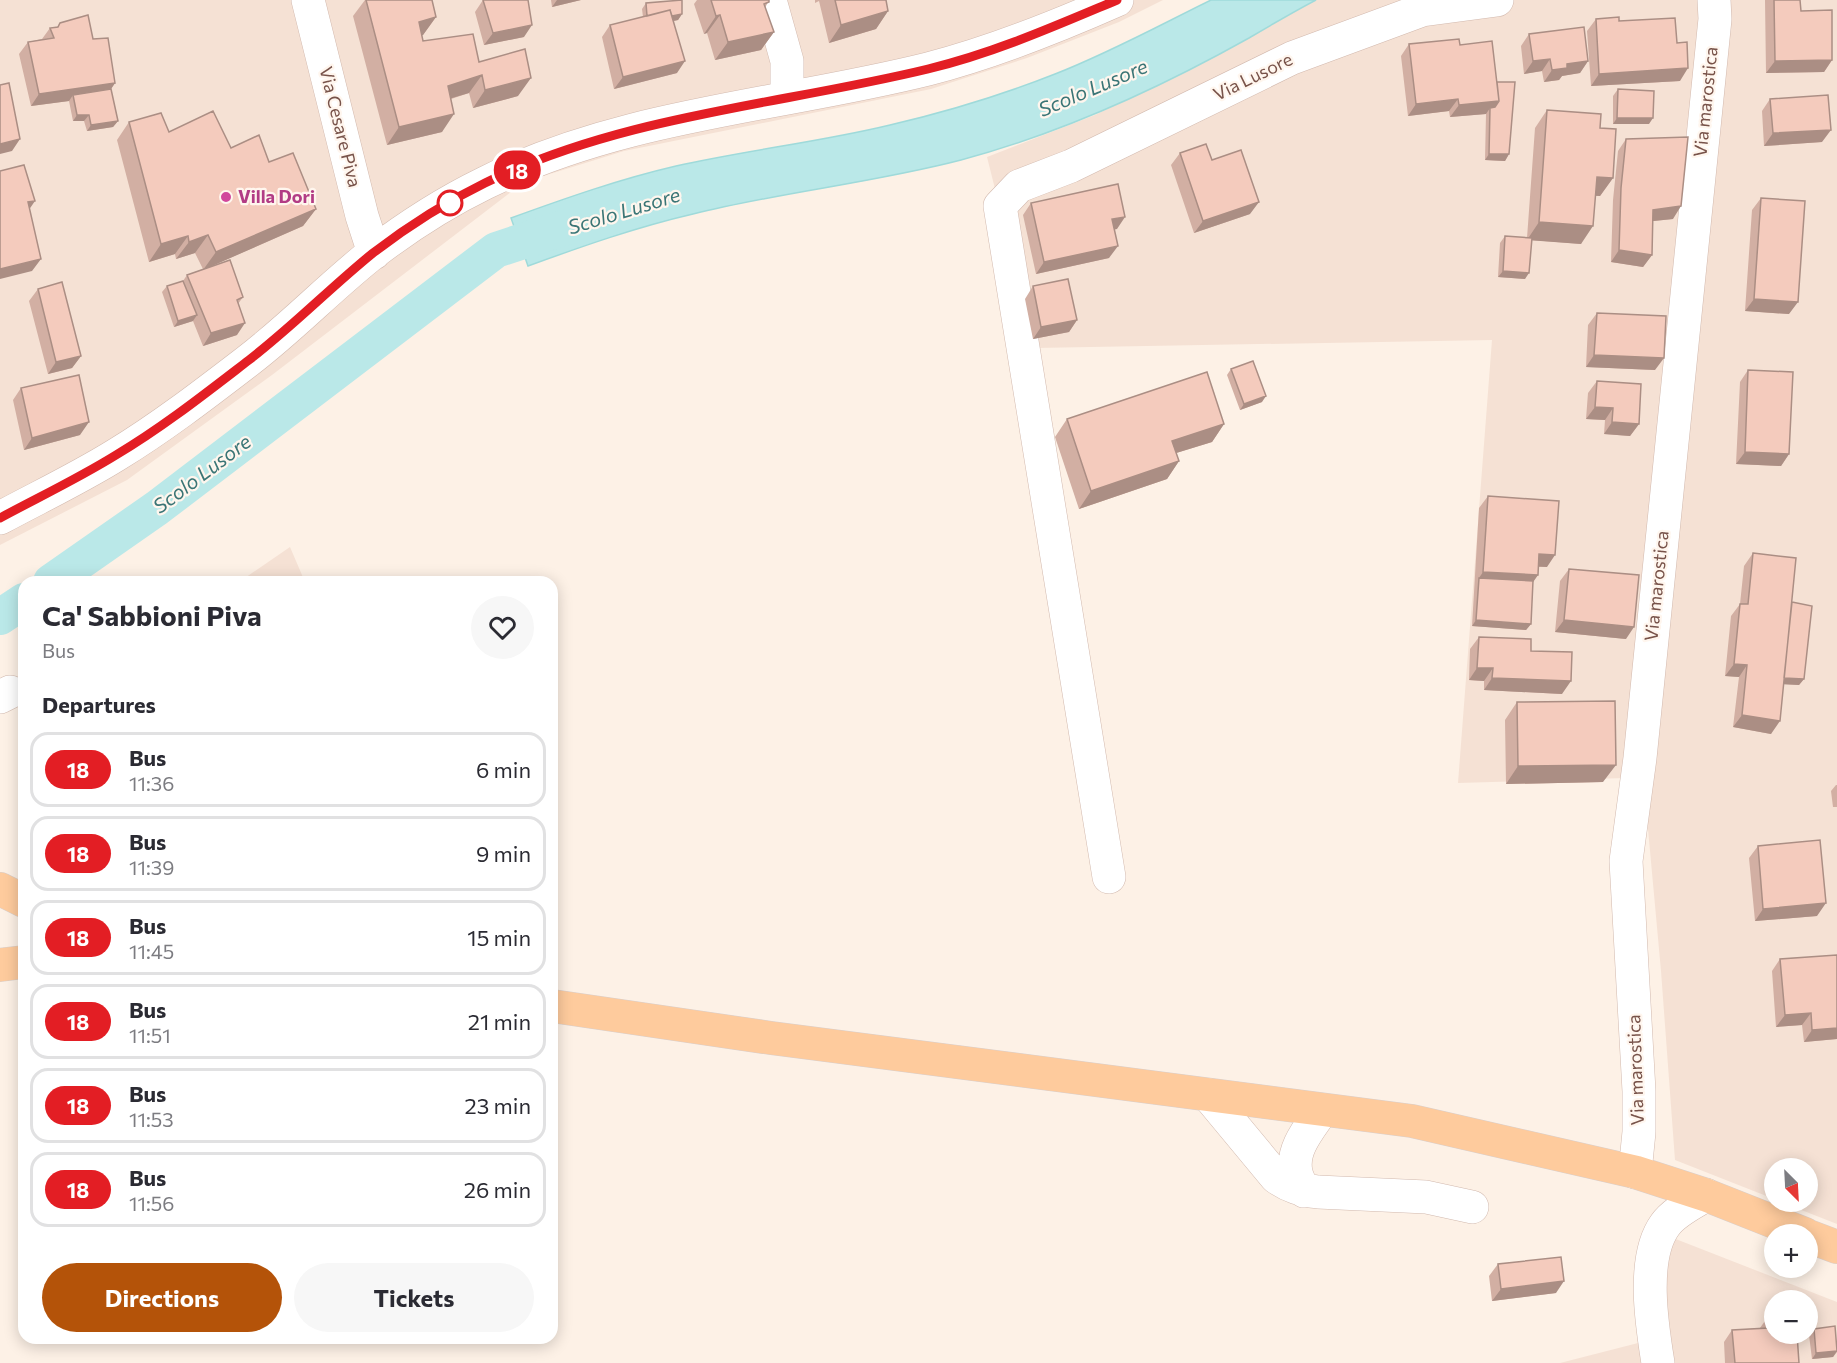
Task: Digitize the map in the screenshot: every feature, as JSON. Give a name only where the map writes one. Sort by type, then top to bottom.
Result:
[{"type":"main road","points":[[0,889],[18,898]]},
{"type":"main road","points":[[0,965],[18,963]]},
{"type":"main road","points":[[558,1007],[783,1040],[1412,1121],[1635,1172],[1706,1195],[1778,1224]]},
{"type":"main road","points":[[1818,1240],[1837,1247]]},
{"type":"street","name":"Via Cesare Piva","points":[[308,0],[362,216],[374,253]]},
{"type":"street","points":[[770,0],[787,61],[787,98]]},
{"type":"street","points":[[0,518],[117,455],[251,358],[374,253],[428,216],[485,183],[546,157],[608,136],[675,120],[929,69],[1032,37],[1117,0]]},
{"type":"street","name":"Via Lusore","points":[[1109,877],[1000,206],[1019,186],[1071,166],[1292,58],[1422,9],[1497,0]]},
{"type":"street","name":"Via marostica","points":[[1635,1172],[1639,1132],[1639,1091],[1626,861],[1640,758],[1715,19],[1714,0]]},
{"type":"street","points":[[1208,1095],[1276,1177],[1288,1185],[1304,1191],[1426,1197],[1472,1207]]},
{"type":"street","points":[[1304,1191],[1296,1173],[1296,1161],[1300,1145],[1322,1110]]},
{"type":"street","points":[[1658,1363],[1651,1272],[1655,1246],[1665,1225],[1706,1195]]},
{"type":"shaded area","points":[[0,0],[1163,0],[1119,22],[1027,58],[931,89],[624,151],[524,182],[272,375],[127,480],[0,545]]},
{"type":"shaded area","points":[[1316,0],[1837,0],[1837,1224],[1806,1212],[1818,1212],[1818,1158],[1764,1158],[1764,1195],[1675,1160],[1645,796],[1626,778],[1458,783],[1492,340],[1035,348],[987,157],[1095,115],[1155,86]]},
{"type":"shaded area","points":[[290,547],[302,576],[248,576]]},
{"type":"shaded area","points":[[1668,1236],[1764,1273],[1764,1278],[1776,1278],[1806,1290],[1764,1290],[1764,1344],[1818,1344],[1818,1295],[1837,1302],[1837,1363],[1560,1363],[1642,1342]]},
{"type":"water","points":[[1211,0],[1316,0],[1215,57],[1145,92],[1036,137],[961,160],[894,175],[726,206],[672,219],[528,266],[511,218],[593,189],[655,171],[864,131],[974,102],[1075,66]]},
{"type":"building","points":[[366,0],[432,0],[436,17],[419,22],[423,41],[473,34],[479,62],[525,49],[531,78],[485,90],[482,75],[448,86],[454,114],[399,127]]},
{"type":"building","points":[[483,0],[528,0],[532,25],[493,33]]},
{"type":"building","points":[[682,0],[682,14],[672,16],[670,10],[647,16],[646,3]]},
{"type":"building","points":[[711,0],[769,0],[764,4],[774,32],[728,42],[720,15],[716,16]]},
{"type":"building","points":[[835,0],[886,0],[888,11],[841,25]]},
{"type":"building","points":[[1774,0],[1800,0],[1801,11],[1832,10],[1832,60],[1775,61]]},
{"type":"building","points":[[670,10],[685,61],[623,77],[610,25]]},
{"type":"building","points":[[88,15],[93,39],[108,38],[115,83],[39,94],[28,42],[54,38],[50,28]]},
{"type":"building","points":[[1619,17],[1619,21],[1675,18],[1677,43],[1687,42],[1688,68],[1599,74],[1596,19]]},
{"type":"building","points":[[1584,27],[1588,61],[1567,64],[1567,68],[1552,70],[1550,59],[1533,61],[1529,34]]},
{"type":"building","points":[[1459,39],[1460,45],[1492,41],[1499,101],[1459,105],[1458,99],[1416,104],[1409,44]]},
{"type":"building","points":[[1497,82],[1515,82],[1509,154],[1489,154],[1490,108],[1495,107],[1499,101]]},
{"type":"building","points":[[9,83],[20,139],[0,144],[0,85]]},
{"type":"building","points":[[111,89],[118,121],[91,125],[89,115],[77,115],[73,95]]},
{"type":"building","points":[[1618,89],[1654,91],[1653,118],[1617,118]]},
{"type":"building","points":[[1828,95],[1831,130],[1773,133],[1770,99]]},
{"type":"building","points":[[1547,110],[1601,114],[1600,128],[1616,129],[1613,178],[1597,177],[1593,226],[1539,222]]},
{"type":"building","points":[[213,111],[231,148],[259,135],[269,162],[293,153],[316,209],[216,252],[208,235],[189,242],[188,236],[161,244],[129,122],[161,113],[169,132]]},
{"type":"building","points":[[1688,137],[1681,206],[1653,210],[1652,255],[1619,250],[1621,188],[1626,139]]},
{"type":"building","points":[[1206,144],[1212,160],[1241,150],[1259,202],[1203,221],[1180,153]]},
{"type":"building","points":[[24,165],[35,201],[28,202],[41,259],[0,269],[0,171]]},
{"type":"building","points":[[1118,184],[1125,217],[1112,219],[1118,246],[1044,262],[1031,203]]},
{"type":"building","points":[[1761,198],[1805,201],[1798,302],[1754,299]]},
{"type":"building","points":[[1505,236],[1532,238],[1529,273],[1503,271]]},
{"type":"building","points":[[230,260],[243,297],[237,300],[245,323],[211,333],[187,275]]},
{"type":"building","points":[[1068,279],[1077,320],[1041,327],[1033,286]]},
{"type":"building","points":[[183,281],[197,315],[178,321],[167,286]]},
{"type":"building","points":[[62,282],[81,356],[56,362],[38,289]]},
{"type":"building","points":[[1597,313],[1666,316],[1664,358],[1594,355]]},
{"type":"building","points":[[1253,361],[1266,396],[1244,404],[1231,369]]},
{"type":"building","points":[[1748,370],[1793,372],[1789,454],[1745,452]]},
{"type":"building","points":[[1207,372],[1224,424],[1172,441],[1179,461],[1091,491],[1067,419]]},
{"type":"building","points":[[79,375],[89,422],[32,438],[21,388]]},
{"type":"building","points":[[1597,381],[1641,384],[1639,424],[1612,422],[1613,408],[1595,407]]},
{"type":"building","points":[[1488,496],[1559,501],[1555,555],[1539,554],[1538,575],[1483,572]]},
{"type":"building","points":[[1753,553],[1796,558],[1780,721],[1742,715],[1747,665],[1734,664],[1740,604],[1748,604]]},
{"type":"building","points":[[1569,569],[1639,575],[1634,627],[1564,620]]},
{"type":"building","points":[[1479,578],[1533,581],[1531,624],[1476,620]]},
{"type":"building","points":[[1792,602],[1812,606],[1804,679],[1784,678]]},
{"type":"building","points":[[1479,637],[1531,639],[1531,651],[1572,652],[1571,681],[1492,678],[1493,668],[1477,668]]},
{"type":"building","points":[[1615,701],[1616,765],[1518,766],[1517,702]]},
{"type":"building","points":[[1820,840],[1826,903],[1763,909],[1758,846]]},
{"type":"building","points":[[1837,955],[1837,1028],[1812,1030],[1811,1013],[1785,1015],[1780,959]]},
{"type":"building","points":[[1561,1257],[1564,1281],[1501,1289],[1498,1264]]},
{"type":"building","points":[[1835,1326],[1837,1351],[1816,1353],[1818,1328]]},
{"type":"building","points":[[1764,1328],[1764,1344],[1798,1344],[1799,1363],[1735,1363],[1732,1330]]},
{"type":"waterway","name":"Scolo Lusore","points":[[60,576],[157,508],[496,250],[566,227]]},
{"type":"waterway","name":"Scolo Lusore","points":[[0,617],[18,605]]},
{"type":"bus line","name":"18","points":[[0,518],[117,455],[251,358],[374,253],[428,216],[485,183],[546,157],[608,136],[675,120],[929,69],[1032,37],[1117,0]]},
{"type":"place","name":"Villa Dori","points":[[226,197]]}]
